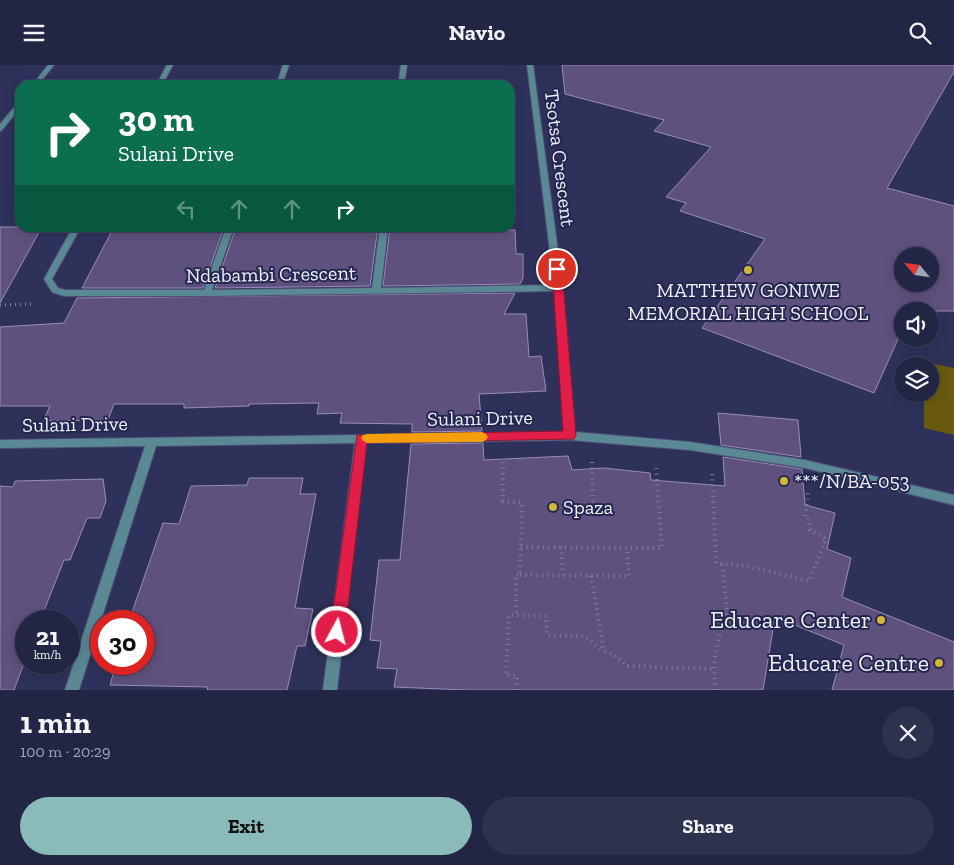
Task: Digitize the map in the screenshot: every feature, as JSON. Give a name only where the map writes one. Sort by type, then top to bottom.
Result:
[{"type":"street","points":[[39,80],[51,65]]},
{"type":"street","points":[[162,80],[170,65]]},
{"type":"street","points":[[281,80],[286,65]]},
{"type":"street","points":[[402,80],[404,65]]},
{"type":"street","name":"Tsotsa Crescent","points":[[530,65],[559,288],[570,436]]},
{"type":"street","points":[[0,129],[15,110]]},
{"type":"street","points":[[55,290],[48,279],[73,232]]},
{"type":"street","points":[[207,293],[228,232]]},
{"type":"street","points":[[376,291],[383,232]]},
{"type":"street","name":"Ndabambi Crescent","points":[[55,290],[64,293],[207,293],[559,288]]},
{"type":"street","name":"Sulani Drive","points":[[0,444],[570,436],[690,446],[805,464],[954,500]]},
{"type":"street","points":[[330,690],[361,438]]},
{"type":"street","points":[[72,690],[152,442]]},
{"type":"path","points":[[0,305],[31,304],[55,290]]},
{"type":"path","points":[[503,460],[503,501],[522,503],[520,575]]},
{"type":"path","points":[[592,462],[593,504]]},
{"type":"path","points":[[521,547],[662,548],[656,465]]},
{"type":"path","points":[[711,471],[716,563],[769,570],[809,581],[826,539],[810,529],[808,518],[805,517],[808,497],[805,483]]},
{"type":"path","points":[[561,547],[563,575]]},
{"type":"path","points":[[516,615],[516,575],[629,576],[627,549]]},
{"type":"path","points":[[715,690],[714,663],[722,622],[727,610],[722,563]]},
{"type":"path","points":[[591,576],[604,651]]},
{"type":"path","points":[[517,690],[517,675],[506,675],[509,615],[546,615],[547,635],[584,636],[628,666],[714,669]]},
{"type":"shaded area","points":[[939,365],[954,368],[954,435],[924,428],[924,402],[939,402]]},
{"type":"building","points":[[562,65],[954,65],[954,72],[887,188],[954,206],[954,311],[939,311],[939,302],[894,302],[894,347],[874,393],[702,328],[765,239],[680,211],[686,203],[666,197],[711,147],[654,131],[664,120],[565,94]]},
{"type":"building","points":[[0,227],[15,227],[15,232],[39,232],[0,303]]},
{"type":"building","points":[[515,230],[516,254],[523,254],[523,278],[520,284],[383,286],[389,232],[515,232]]},
{"type":"building","points":[[111,232],[222,232],[203,288],[82,288]]},
{"type":"building","points":[[234,232],[377,232],[370,286],[215,288]]},
{"type":"building","points":[[515,293],[504,314],[526,314],[529,357],[541,356],[546,391],[479,394],[482,431],[412,432],[412,424],[340,423],[342,413],[317,414],[319,403],[249,404],[249,406],[184,408],[184,404],[114,404],[108,420],[43,421],[50,406],[0,406],[0,327],[64,323],[77,298]]},
{"type":"building","points":[[718,413],[798,420],[801,457],[721,445]]},
{"type":"building","points":[[483,443],[484,460],[568,456],[572,470],[604,468],[650,473],[651,480],[725,486],[723,457],[802,469],[805,505],[835,513],[827,549],[851,558],[842,597],[954,642],[954,690],[832,690],[844,645],[775,617],[763,690],[467,690],[394,687],[397,669],[377,668],[381,641],[370,640],[379,560],[400,560],[411,444]]},
{"type":"building","points":[[249,478],[303,478],[300,494],[316,494],[295,608],[313,609],[305,646],[297,646],[287,690],[207,690],[208,687],[110,685],[113,675],[155,675],[155,610],[133,610],[163,523],[179,524],[191,486],[247,485]]},
{"type":"building","points":[[103,479],[106,501],[100,518],[87,518],[70,560],[64,560],[44,610],[15,610],[15,675],[20,675],[14,690],[0,690],[0,486],[13,487],[15,481]]},
{"type":"slow traffic","points":[[367,438],[482,437]]},
{"type":"place","name":"MATTHEW GONIWE MEMORIAL HIGH SCHOOL","points":[[748,270]]},
{"type":"place","name":"***/N/BA-053","points":[[784,481]]},
{"type":"place","name":"Spaza","points":[[553,507]]},
{"type":"place","name":"Educare Center","points":[[881,620]]},
{"type":"place","name":"Educare Centre","points":[[939,663]]},
{"type":"route","points":[[337,632],[361,438],[570,436],[557,269]]}]
